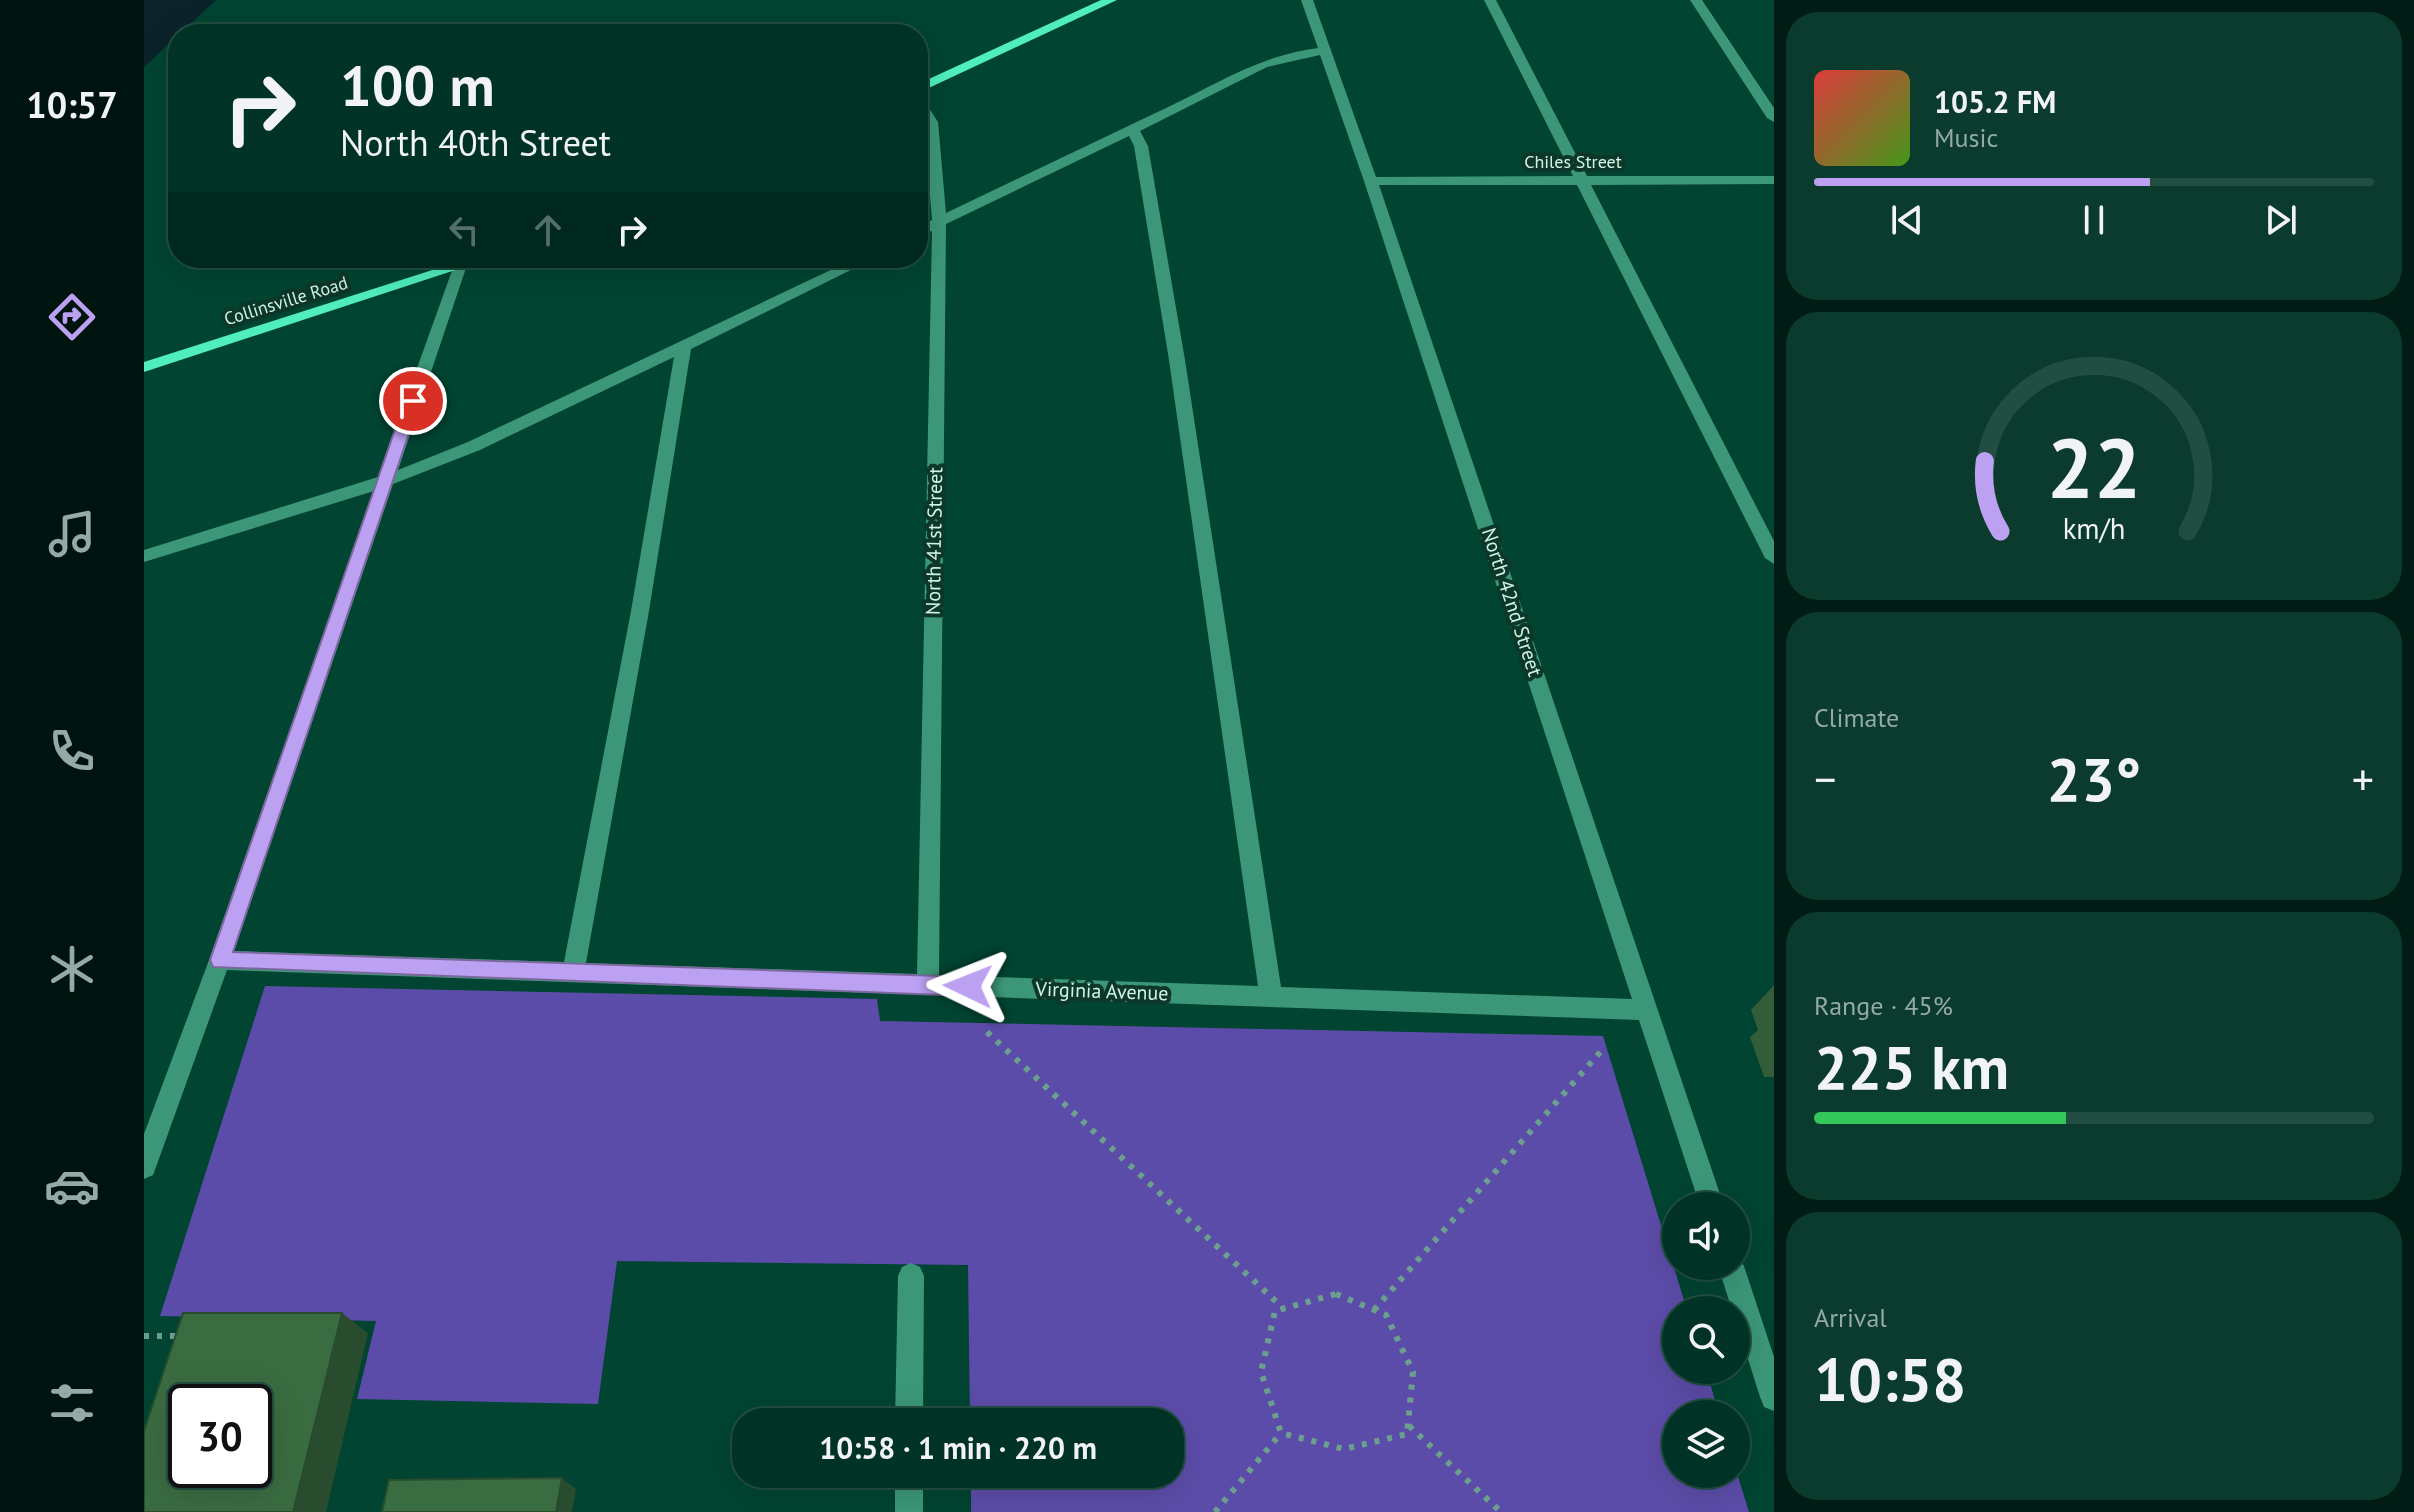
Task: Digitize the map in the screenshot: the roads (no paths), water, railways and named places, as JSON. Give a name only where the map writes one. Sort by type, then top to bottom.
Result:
[{"type":"main road","points":[[928,84],[1111,0]]},
{"type":"main road","name":"Collinsville Road","points":[[144,367],[459,268]]},
{"type":"street","name":"North 42nd Street","points":[[1307,0],[1371,181],[1707,1192]]},
{"type":"street","points":[[1490,0],[1774,558]]},
{"type":"street","points":[[1696,0],[1774,118]]},
{"type":"street","points":[[928,226],[1277,56],[1325,51]]},
{"type":"street","name":"North 41st Street","points":[[928,117],[931,122],[939,220],[928,985]]},
{"type":"street","points":[[1132,128],[1141,146],[1175,345],[1271,997]]},
{"type":"street","name":"Chiles Street","points":[[1371,181],[1774,180]]},
{"type":"street","points":[[144,1167],[220,960],[459,268]]},
{"type":"street","points":[[144,556],[385,481],[474,446],[847,268]]},
{"type":"street","points":[[573,972],[640,611],[683,348]]},
{"type":"street","name":"Virginia Avenue","points":[[220,960],[1648,1010]]},
{"type":"street","points":[[909,1408],[911,1276]]},
{"type":"street","points":[[1736,1280],[1769,1368],[1774,1397]]},
{"type":"street","points":[[909,1488],[909,1512]]},
{"type":"water","points":[[144,0],[216,0],[190,24],[168,24],[168,45],[144,67]]}]
